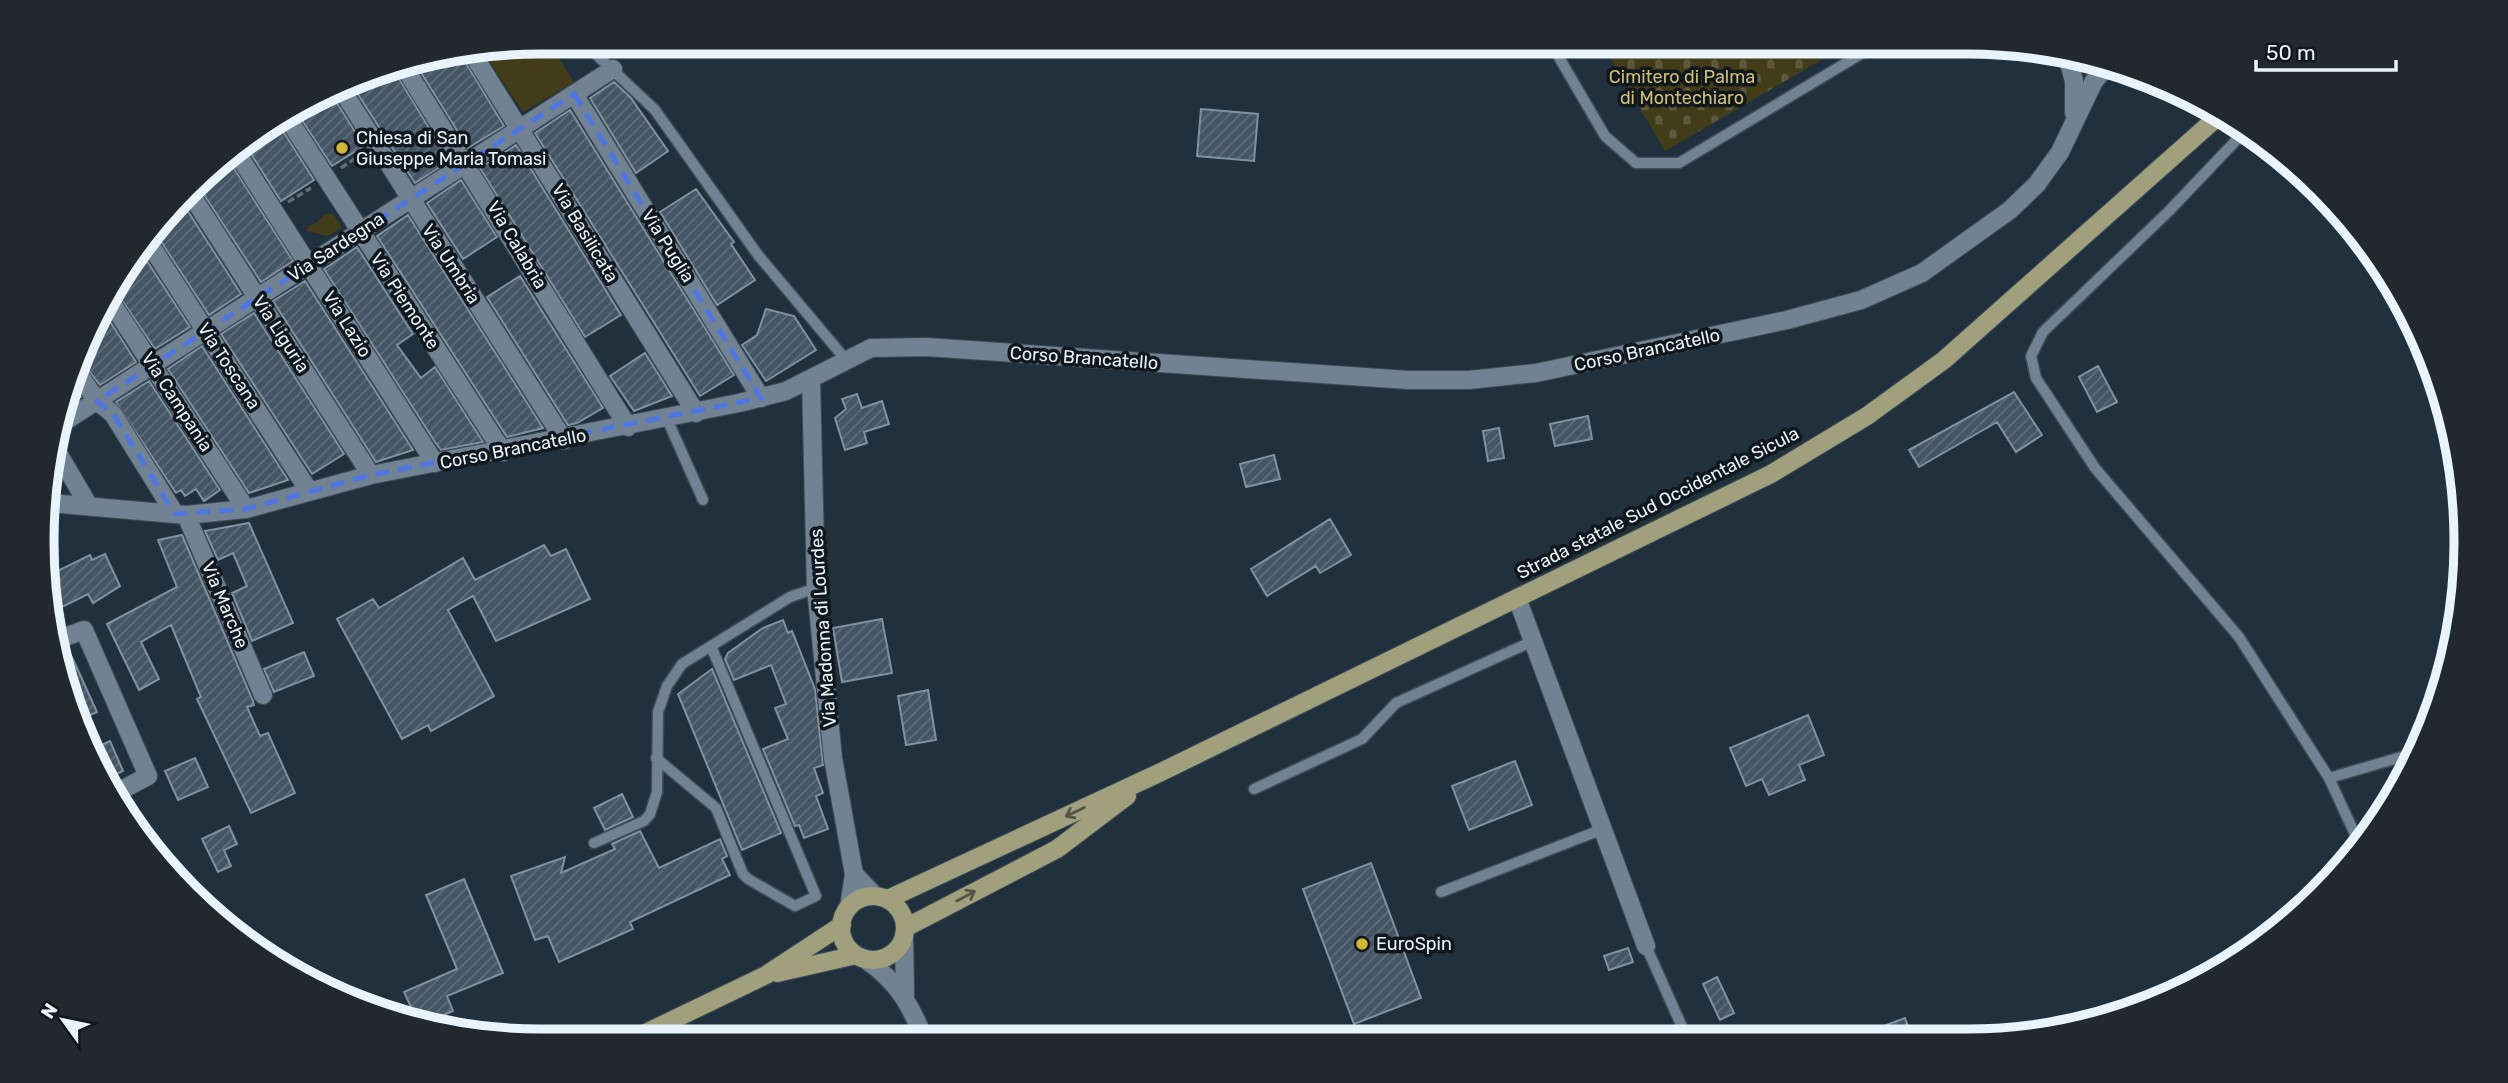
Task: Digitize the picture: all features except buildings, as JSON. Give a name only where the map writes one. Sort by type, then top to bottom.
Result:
[{"type":"main road","name":"Strada statale Sud Occidentale Sicula","points":[[849,907],[862,898],[881,897],[1159,773],[1772,474],[1867,415],[1944,360],[2212,121]]},
{"type":"main road","name":"Strada statale Sud Occidentale Sicula","points":[[766,975],[861,957],[876,960],[890,955],[900,946],[905,932],[1057,849],[1159,773]]},
{"type":"main road","points":[[881,897],[898,908],[905,932]]},
{"type":"main road","points":[[849,907],[842,925],[844,941],[861,957]]},
{"type":"main road","name":"Strada statale Sud Occidentale Sicula","points":[[654,1029],[766,975],[842,925]]},
{"type":"street","name":"Via Basilicata","points":[[476,58],[696,413]]},
{"type":"street","points":[[2069,66],[2076,95],[2069,134]]},
{"type":"street","name":"Via Sardegna","points":[[70,418],[613,69]]},
{"type":"street","name":"Via Calabria","points":[[408,73],[467,163],[628,427]]},
{"type":"street","name":"Corso Brancatello","points":[[56,503],[180,515],[246,509],[371,475],[564,440],[761,398],[786,391],[871,348],[926,347],[1408,380],[1469,380],[1536,373],[1787,320],[1861,300],[1922,273],[2024,198],[2050,169],[2094,81],[2101,73]]},
{"type":"street","name":"Via Puglia","points":[[574,94],[761,398]]},
{"type":"street","name":"Via Umbria","points":[[345,95],[564,440]]},
{"type":"street","name":"Via Piemonte","points":[[291,124],[503,452]]},
{"type":"street","name":"Via Lazio","points":[[241,159],[435,463]]},
{"type":"street","name":"Via Liguria","points":[[195,199],[371,475]]},
{"type":"street","name":"Via Toscana","points":[[153,248],[309,491]]},
{"type":"street","name":"Via Campania","points":[[115,308],[246,509]]},
{"type":"street","name":"Via Marche","points":[[82,379],[97,401],[113,414],[180,515],[263,695]]},
{"type":"street","name":"Via Madonna di Lourdes","points":[[811,379],[816,588],[833,758],[854,874],[849,907]]},
{"type":"street","points":[[62,459],[89,506]]},
{"type":"street","points":[[1517,598],[1646,946]]},
{"type":"street","points":[[64,637],[84,629],[148,776],[123,789]]},
{"type":"street","points":[[854,874],[881,897]]},
{"type":"street","points":[[905,932],[905,995]]},
{"type":"street","points":[[861,957],[885,973],[905,995],[920,1029]]},
{"type":"lane","points":[[596,54],[655,110],[758,255],[847,361]]},
{"type":"lane","points":[[1557,54],[1605,136],[1636,163],[1679,163],[1861,54]]},
{"type":"lane","points":[[2239,137],[2169,211],[2043,332],[2031,356],[2036,378],[2095,468],[2239,637],[2329,778],[2356,834]]},
{"type":"lane","points":[[667,419],[703,500]]},
{"type":"lane","points":[[594,843],[644,821],[650,814],[657,792],[658,712],[667,685],[682,664],[790,597],[816,588]]},
{"type":"lane","points":[[1254,789],[1362,739],[1396,703],[1533,641]]},
{"type":"lane","points":[[656,758],[716,808],[743,874],[748,879],[795,906],[816,896],[711,646]]},
{"type":"lane","points":[[2329,778],[2405,755]]},
{"type":"lane","points":[[1441,892],[1603,829]]},
{"type":"lane","points":[[1646,946],[1683,1029]]},
{"type":"highlighted area","points":[[574,94],[761,398],[371,475],[246,509],[175,514],[113,414],[97,401]]},
{"type":"green space","points":[[556,54],[574,82],[523,112],[486,57]]},
{"type":"green space","name":"Cimitero di Palma di Montechiaro","points":[[1608,54],[1831,54],[1665,151]]},
{"type":"green space","points":[[325,214],[333,214],[342,227],[328,236],[306,231],[310,225]]},
{"type":"place","name":"Chiesa di San Giuseppe Maria Tomasi","points":[[342,148]]},
{"type":"place","name":"EuroSpin","points":[[1362,944]]}]
